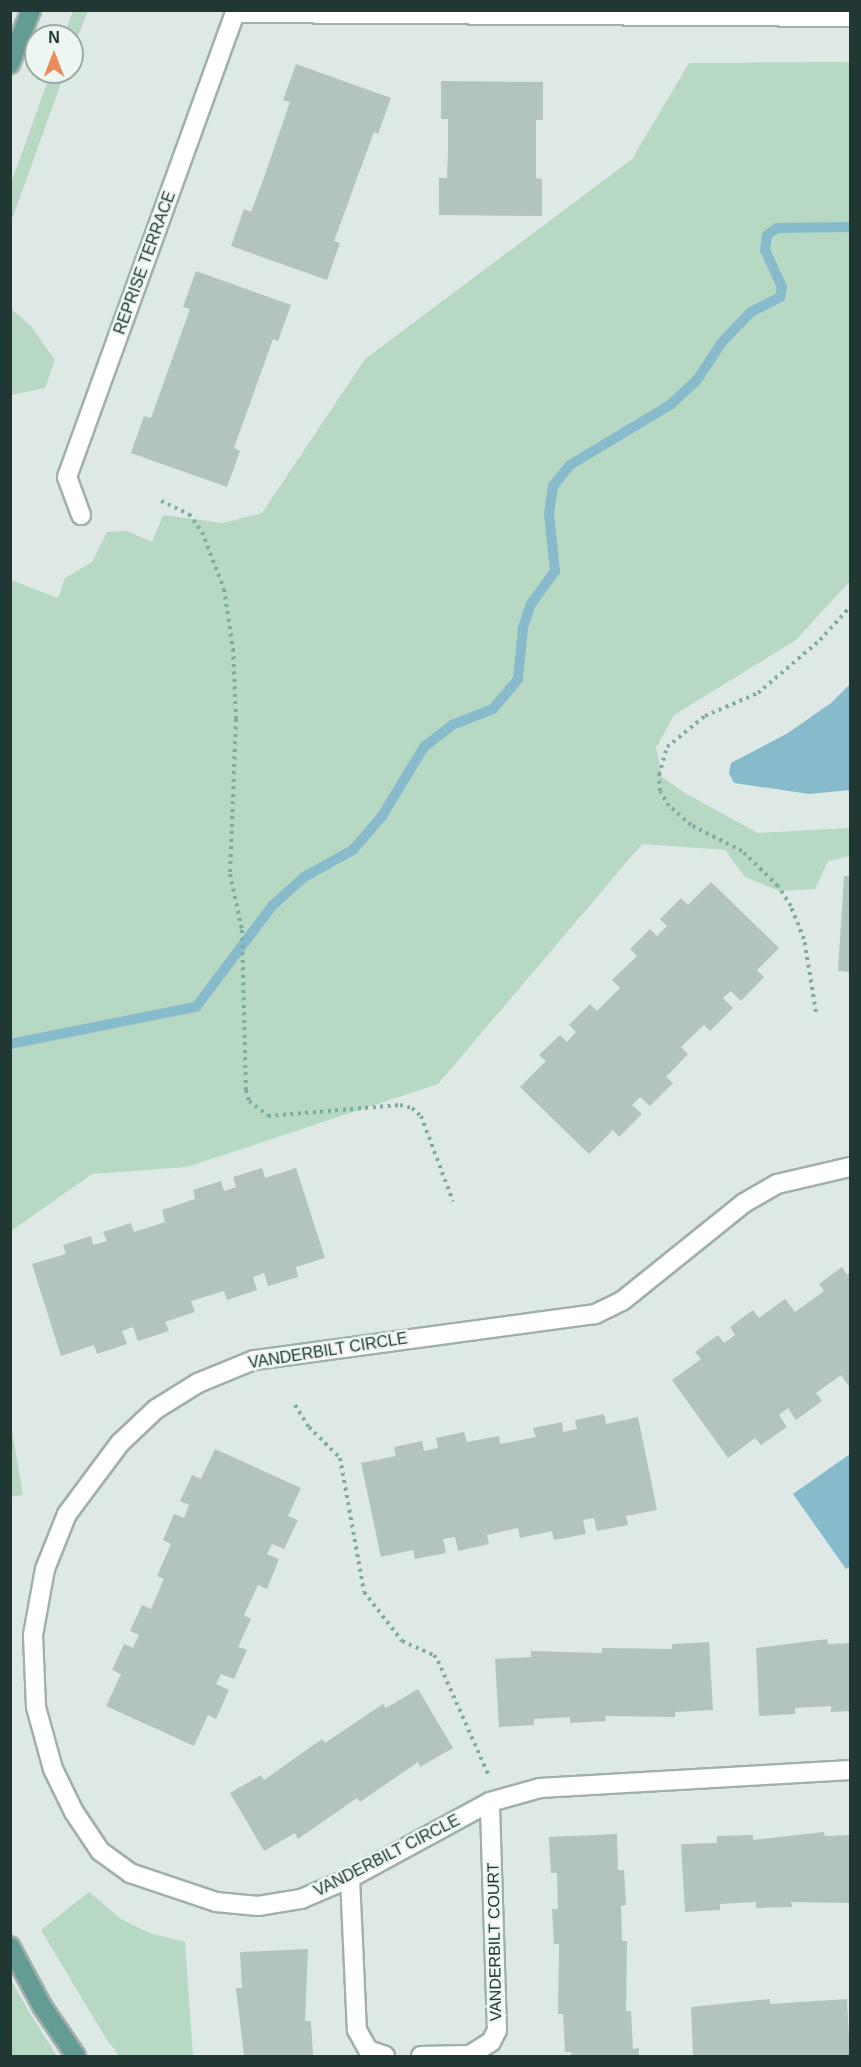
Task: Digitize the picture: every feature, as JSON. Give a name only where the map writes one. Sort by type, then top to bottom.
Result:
[{"type":"main road","points":[[10,64],[31,10]]},
{"type":"main road","points":[[10,1946],[42,2006],[76,2056]]},
{"type":"street","points":[[236,12],[850,17]]},
{"type":"street","name":"REPRISE TERRACE","points":[[81,515],[67,477],[236,12]]},
{"type":"street","name":"VANDERBILT CIRCLE","points":[[850,1167],[777,1184],[744,1203],[622,1301],[595,1314],[254,1360],[198,1383],[156,1409],[94,1472],[67,1514],[45,1569],[33,1635],[36,1707],[53,1769],[74,1812],[100,1851],[130,1873],[216,1902],[258,1906],[301,1899],[350,1878],[494,1801],[540,1788],[592,1782],[850,1770]]},
{"type":"street","name":"VANDERBILT COURT","points":[[421,2056],[470,2055],[491,2042],[497,2030],[494,1801]]},
{"type":"street","points":[[350,1878],[357,2030],[368,2050],[385,2056]]},
{"type":"path","points":[[161,501],[189,514],[202,532],[224,589],[233,650],[236,718],[230,874],[242,930],[246,1089],[258,1111],[268,1116],[291,1117],[400,1105],[412,1108],[421,1116],[453,1201]]},
{"type":"path","points":[[816,1012],[804,939],[782,893],[742,851],[691,825],[669,806],[660,791],[659,775],[667,747],[705,716],[758,693],[820,640],[850,607]]},
{"type":"path","points":[[295,1405],[309,1427],[340,1458],[364,1592],[402,1641],[434,1655],[438,1661],[494,1801]]},
{"type":"green space","points":[[73,11],[88,11],[83,24],[68,24]]},
{"type":"green space","points":[[850,62],[850,581],[796,640],[674,715],[656,748],[662,777],[685,793],[758,833],[850,828],[850,856],[828,861],[815,889],[779,891],[745,877],[725,850],[642,844],[438,1084],[187,1167],[92,1174],[11,1231],[11,580],[58,598],[65,578],[92,562],[107,532],[127,531],[152,542],[163,515],[223,523],[262,513],[365,359],[632,159],[689,63]]},
{"type":"green space","points":[[47,84],[61,84],[11,222],[11,183]]},
{"type":"green space","points":[[10,308],[30,325],[55,360],[45,388],[11,395]]},
{"type":"green space","points":[[11,1425],[23,1495],[10,1497]]},
{"type":"green space","points":[[89,1892],[121,1919],[149,1933],[185,1942],[193,2056],[119,2056],[105,2037],[41,1930]]},
{"type":"green space","points":[[10,1978],[31,2015],[57,2056],[11,2056]]},
{"type":"water","points":[[850,684],[850,790],[809,794],[734,783],[729,773],[731,763],[788,733],[831,703]]},
{"type":"water","points":[[850,1454],[850,1566],[846,1569],[793,1494]]},
{"type":"building","points":[[296,64],[391,98],[378,134],[374,132],[334,241],[340,243],[327,280],[231,246],[244,209],[251,212],[262,183],[290,102],[283,100]]},
{"type":"building","points":[[441,81],[543,82],[543,120],[536,120],[536,178],[542,179],[542,216],[439,215],[439,178],[447,178],[448,149],[448,119],[441,119]]},
{"type":"building","points":[[196,271],[291,305],[278,341],[273,339],[234,448],[240,451],[227,487],[131,453],[144,416],[151,418],[190,309],[183,307]]},
{"type":"building","points":[[844,876],[850,876],[850,972],[838,971]]},
{"type":"building","points":[[711,882],[779,948],[757,970],[764,977],[741,1001],[731,991],[723,998],[733,1008],[710,1031],[704,1025],[681,1047],[688,1054],[666,1077],[673,1083],[650,1106],[640,1097],[632,1105],[642,1114],[619,1137],[613,1130],[589,1154],[520,1087],[546,1061],[539,1055],[560,1035],[567,1042],[576,1032],[569,1025],[590,1004],[597,1011],[620,988],[612,980],[637,956],[630,949],[650,929],[657,936],[667,926],[660,919],[681,898],[688,905]]},
{"type":"building","points":[[262,1168],[265,1178],[296,1168],[325,1258],[296,1267],[298,1277],[268,1286],[264,1273],[253,1277],[257,1290],[227,1300],[224,1291],[191,1301],[195,1312],[165,1322],[169,1331],[138,1341],[133,1327],[122,1331],[127,1344],[97,1354],[94,1345],[61,1356],[32,1264],[66,1254],[63,1245],[91,1236],[93,1245],[107,1241],[103,1232],[131,1223],[134,1232],[165,1222],[162,1210],[195,1199],[193,1190],[221,1181],[224,1191],[236,1187],[233,1177]]},
{"type":"building","points":[[842,1267],[847,1275],[850,1273],[850,1388],[841,1375],[816,1393],[822,1401],[796,1420],[788,1408],[779,1415],[787,1427],[761,1445],[755,1438],[728,1458],[672,1380],[701,1359],[695,1352],[718,1335],[724,1343],[735,1335],[730,1327],[753,1310],[759,1318],[785,1299],[795,1312],[824,1291],[819,1284]]},
{"type":"building","points":[[604,1414],[606,1424],[638,1417],[657,1510],[626,1516],[628,1525],[597,1531],[594,1518],[583,1520],[586,1534],[554,1540],[552,1531],[520,1538],[518,1528],[487,1535],[489,1544],[458,1551],[455,1537],[443,1539],[446,1553],[415,1559],[413,1550],[381,1557],[361,1463],[396,1456],[394,1447],[422,1441],[424,1451],[438,1448],[436,1438],[464,1432],[467,1442],[499,1436],[500,1444],[536,1437],[533,1428],[562,1422],[563,1432],[577,1429],[575,1420]]},
{"type":"building","points":[[215,1449],[301,1488],[288,1516],[298,1520],[284,1549],[272,1544],[267,1554],[279,1559],[267,1589],[258,1585],[244,1615],[251,1619],[238,1647],[247,1650],[234,1679],[221,1674],[216,1684],[229,1690],[216,1719],[208,1715],[194,1746],[106,1706],[121,1674],[112,1670],[124,1644],[133,1648],[139,1635],[130,1631],[142,1605],[151,1609],[164,1579],[157,1576],[171,1544],[163,1540],[174,1514],[184,1518],[189,1505],[180,1501],[192,1475],[201,1479]]},
{"type":"building","points":[[827,1639],[828,1644],[850,1643],[850,1711],[831,1712],[831,1706],[795,1708],[795,1714],[759,1716],[756,1648]]},
{"type":"building","points":[[709,1642],[713,1710],[675,1712],[675,1717],[605,1716],[606,1721],[570,1723],[570,1717],[534,1719],[534,1725],[499,1727],[495,1659],[531,1657],[531,1651],[602,1653],[602,1648],[672,1649],[672,1644]]},
{"type":"building","points":[[418,1689],[453,1748],[420,1767],[418,1762],[360,1802],[357,1798],[298,1839],[295,1833],[264,1851],[230,1793],[261,1775],[264,1780],[322,1739],[325,1743],[383,1704],[386,1708]]},
{"type":"building","points":[[824,1832],[825,1836],[850,1835],[850,1903],[791,1902],[792,1907],[756,1908],[756,1902],[720,1904],[720,1910],[685,1912],[681,1844],[717,1843],[717,1836],[753,1835],[753,1840]]},
{"type":"building","points":[[617,1834],[618,1870],[624,1870],[626,1905],[621,1906],[622,1941],[627,1941],[626,2011],[631,2011],[633,2049],[639,2048],[639,2056],[571,2056],[571,2052],[565,2052],[563,2014],[558,2014],[559,1944],[554,1944],[552,1909],[558,1909],[557,1873],[551,1873],[549,1837]]},
{"type":"building","points":[[308,1949],[305,2021],[311,2021],[313,2056],[244,2056],[236,1988],[242,1988],[240,1952]]},
{"type":"building","points":[[770,1999],[770,2004],[847,1999],[850,2056],[693,2056],[691,2007]]},
{"type":"waterway","points":[[10,1044],[196,1007],[273,905],[304,877],[353,850],[382,816],[424,747],[452,725],[493,709],[518,679],[523,628],[531,604],[555,571],[549,514],[553,486],[570,465],[670,405],[697,380],[722,342],[751,312],[780,297],[782,287],[765,250],[767,235],[777,228],[850,227]]}]
